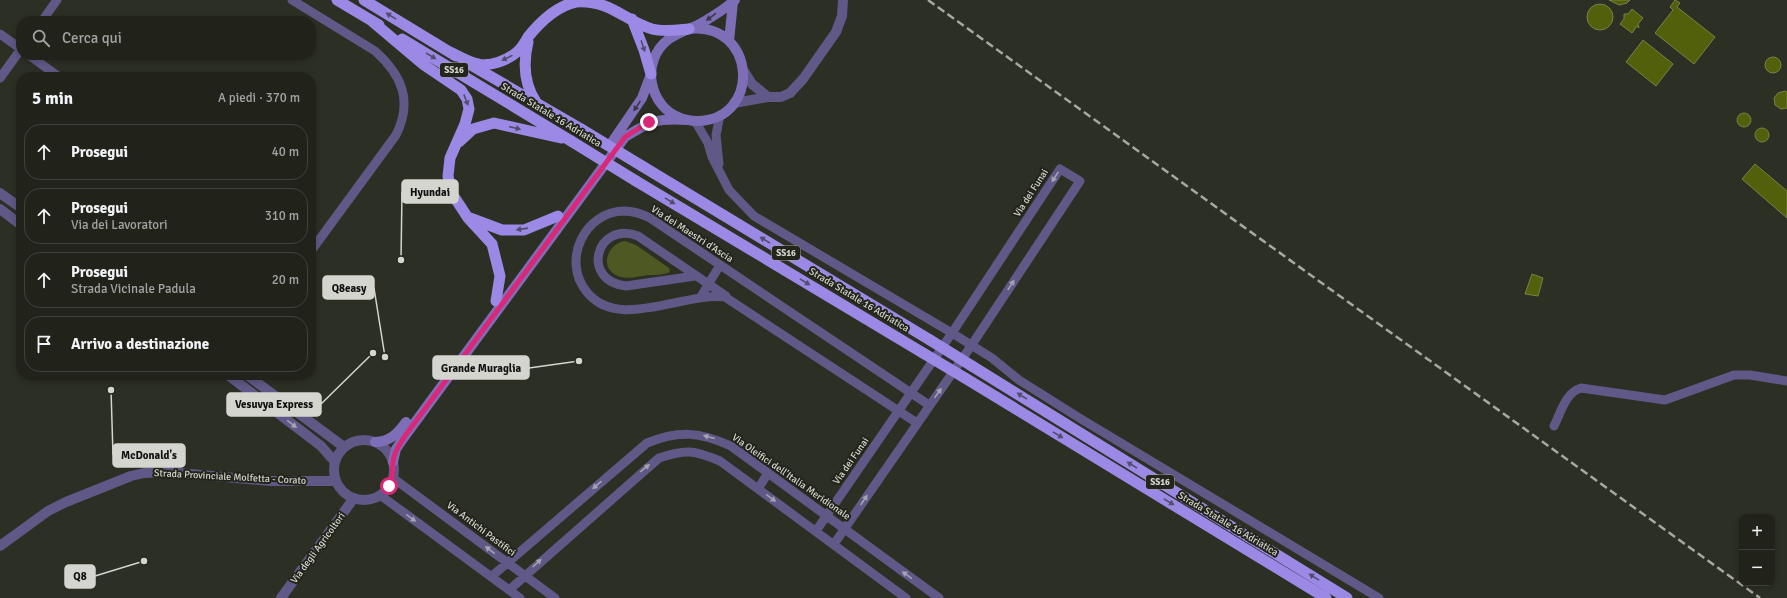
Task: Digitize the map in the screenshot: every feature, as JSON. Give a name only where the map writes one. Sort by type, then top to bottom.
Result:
[{"type":"highway","name":"Strada Statale 16 Adriatica","points":[[338,0],[965,378],[1326,598]]},
{"type":"highway","name":"Strada Statale 16 Adriatica","points":[[364,0],[581,129],[1350,596]]},
{"type":"highway","points":[[450,52],[478,64],[490,65],[518,52],[533,31],[556,10],[577,2],[599,2],[617,9],[632,20],[653,29],[689,29]]},
{"type":"highway","points":[[632,20],[644,50],[651,74]]},
{"type":"highway","points":[[373,22],[424,64],[461,90],[467,99],[469,109],[450,158],[449,170],[451,192],[468,218],[492,244],[500,276],[496,301]]},
{"type":"highway","points":[[533,31],[528,42],[525,55],[526,74],[529,92],[538,104]]},
{"type":"highway","points":[[456,145],[473,129],[494,122],[571,141]]},
{"type":"highway","points":[[468,218],[502,230],[524,230],[558,216]]},
{"type":"main road","points":[[375,442],[390,439],[402,434],[621,136],[642,98],[651,74],[654,59],[662,44],[674,35],[706,21],[734,1]]},
{"type":"main road","points":[[729,41],[734,1]]},
{"type":"main road","points":[[393,462],[402,434],[558,216],[621,136],[649,122],[671,119],[709,120],[720,115],[734,103],[741,90],[744,71],[739,54],[729,41],[713,31],[689,29]]},
{"type":"main road","points":[[651,74],[653,90],[662,105],[673,114],[690,120]]},
{"type":"street","points":[[46,16],[57,0]]},
{"type":"street","points":[[292,0],[375,51],[393,68],[399,80],[404,100],[404,112],[401,126],[396,135],[316,244]]},
{"type":"street","points":[[734,103],[768,97],[781,98],[790,93],[803,79],[838,28],[842,16],[843,0]]},
{"type":"street","points":[[0,34],[16,45]]},
{"type":"street","points":[[0,78],[16,56]]},
{"type":"street","points":[[36,60],[52,72]]},
{"type":"street","points":[[744,71],[752,84],[768,97]]},
{"type":"street","points":[[719,170],[716,135],[720,115]]},
{"type":"street","points":[[690,120],[708,143],[712,157],[729,190],[754,216],[952,333],[992,358],[1019,380],[1081,419],[1379,598]]},
{"type":"street","name":"Via dei Funai","points":[[816,531],[952,333],[1060,169],[1080,182],[971,346],[916,423],[834,544]]},
{"type":"street","points":[[0,193],[16,204]]},
{"type":"street","points":[[0,209],[16,221]]},
{"type":"street","name":"Via dei Maestri d’Ascia","points":[[916,423],[731,300],[717,296],[629,310],[613,309],[599,303],[586,291],[576,271],[576,256],[579,242],[586,230],[603,217],[624,211],[637,213],[650,218],[929,405]]},
{"type":"street","points":[[694,276],[626,286],[617,285],[610,281],[600,269],[599,252],[602,245],[611,237],[622,233],[630,233],[638,236],[694,276],[731,300]]},
{"type":"street","points":[[700,298],[720,265]]},
{"type":"street","points":[[1554,426],[1573,390],[1581,388],[1665,400],[1676,398],[1734,376],[1750,376],[1787,381]]},
{"type":"street","points":[[235,380],[321,446],[335,462]]},
{"type":"street","points":[[254,380],[344,447]]},
{"type":"street","name":"Via Oleifici dell'Italia Meridionale","points":[[492,576],[634,452],[647,443],[664,436],[688,433],[712,437],[731,446],[939,598]]},
{"type":"street","points":[[359,440],[375,442],[384,448],[393,462],[393,478],[387,490],[380,495],[365,500],[354,498],[341,490],[335,481],[335,462],[344,447],[359,440]]},
{"type":"street","points":[[509,590],[524,575],[658,458],[678,452],[699,452],[720,461],[906,598]]},
{"type":"street","name":"Strada Provinciale Molfetta - Corato","points":[[0,546],[36,520],[66,502],[131,476],[144,473],[174,473],[271,481],[335,481]]},
{"type":"street","points":[[758,489],[768,473]]},
{"type":"street","name":"Via Antichi Pastifici","points":[[393,478],[555,598]]},
{"type":"street","points":[[380,495],[520,598]]},
{"type":"street","name":"Via degli Agricoltori","points":[[281,598],[354,498]]},
{"type":"street","points":[[1350,596],[1358,586]]},
{"type":"shaded area","points":[[1609,0],[1630,0],[1627,3],[1619,5]]},
{"type":"shaded area","points":[[1675,0],[1680,3],[1677,7],[1715,37],[1694,64],[1655,33],[1673,10],[1670,7]]},
{"type":"shaded area","points":[[1600,4],[1609,8],[1613,17],[1609,26],[1600,30],[1591,26],[1587,17],[1591,8]]},
{"type":"shaded area","points":[[1632,9],[1643,18],[1638,24],[1639,28],[1637,26],[1632,33],[1620,24],[1624,19],[1624,14],[1628,14]]},
{"type":"shaded area","points":[[1643,40],[1673,64],[1656,86],[1626,62]]},
{"type":"shaded area","points":[[1773,57],[1779,59],[1781,65],[1779,71],[1773,73],[1767,71],[1765,65],[1767,59]]},
{"type":"shaded area","points":[[1785,91],[1787,92],[1787,108],[1781,109],[1775,105],[1774,98],[1778,93]]},
{"type":"shaded area","points":[[1744,113],[1749,115],[1751,120],[1749,125],[1744,127],[1739,125],[1737,120],[1739,115]]},
{"type":"shaded area","points":[[1762,128],[1767,130],[1769,135],[1767,140],[1762,142],[1757,140],[1755,135],[1757,130]]},
{"type":"shaded area","points":[[1755,164],[1787,191],[1787,218],[1742,179]]},
{"type":"shaded area","points":[[625,241],[636,245],[669,268],[670,272],[629,278],[618,276],[612,272],[608,267],[607,262],[610,251],[614,246]]},
{"type":"shaded area","points":[[1532,274],[1543,278],[1538,296],[1525,294]]},
{"type":"railway","points":[[928,0],[1760,598]]},
{"type":"place","name":"Hyundai","points":[[401,260]]},
{"type":"place","name":"Vesuvya Express","points":[[373,353]]},
{"type":"place","name":"Q8easy","points":[[385,357]]},
{"type":"place","name":"Grande Muraglia","points":[[579,361]]},
{"type":"place","name":"McDonald's","points":[[111,390]]},
{"type":"place","name":"Q8","points":[[144,561]]},
{"type":"route","points":[[389,486],[394,473],[393,462],[396,449],[405,436],[625,137],[649,122]]}]
